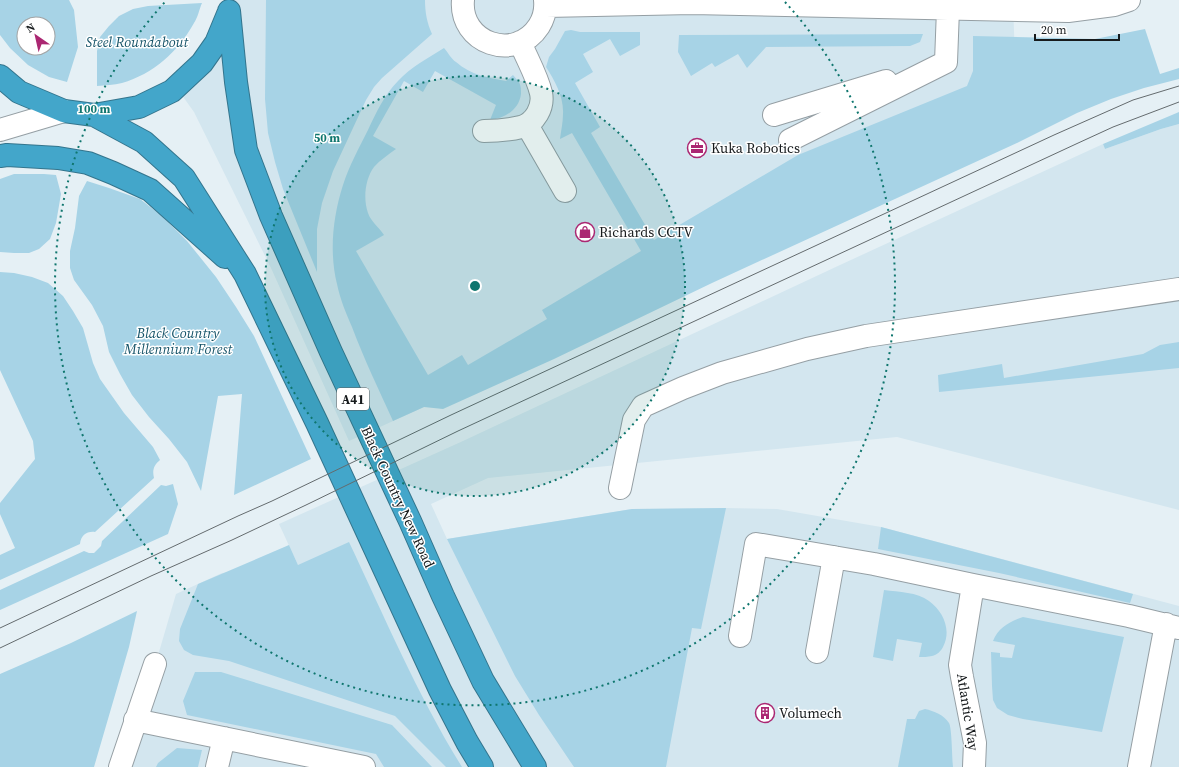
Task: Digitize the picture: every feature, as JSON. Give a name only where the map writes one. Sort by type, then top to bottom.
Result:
[{"type":"highway","points":[[0,76],[19,92],[64,111],[94,115],[139,107],[172,90],[202,63],[216,42],[230,6]]},
{"type":"highway","name":"Black Country New Road","points":[[230,6],[236,82],[246,150],[271,216],[331,352],[483,681],[535,767]]},
{"type":"highway","points":[[94,115],[144,142],[184,178],[244,274],[317,423],[440,690],[466,742],[482,767]]},
{"type":"highway","points":[[0,156],[7,155],[58,158],[88,164],[113,172],[150,190],[244,274]]},
{"type":"street","points":[[463,0],[462,7],[464,16],[467,24],[472,30],[489,43],[506,46],[516,44],[527,39],[535,32],[543,20],[546,3],[728,2],[955,9],[1033,5],[1068,11],[1114,5],[1129,0]]},
{"type":"street","points":[[955,9],[1004,0]]},
{"type":"street","points":[[946,62],[955,9]]},
{"type":"street","points":[[484,132],[522,127],[533,121],[540,110],[541,94],[520,42]]},
{"type":"street","points":[[774,115],[946,62]]},
{"type":"street","points":[[790,140],[946,62]]},
{"type":"street","points":[[0,130],[64,111]]},
{"type":"street","points":[[526,124],[565,191]]},
{"type":"street","points":[[620,488],[634,420],[643,406],[722,373],[807,348],[866,336],[1179,289]]},
{"type":"street","points":[[740,636],[756,544],[874,564],[1172,626],[1138,767]]},
{"type":"street","points":[[817,652],[834,557]]},
{"type":"street","name":"Atlantic Way","points":[[973,585],[960,665],[975,743],[974,767]]},
{"type":"street","points":[[120,767],[155,664]]},
{"type":"street","points":[[135,720],[364,767]]},
{"type":"street","points":[[217,767],[224,738]]},
{"type":"shaded area","points":[[231,0],[1041,0],[1013,5],[1016,84],[424,407],[349,441],[271,268],[194,112],[176,87],[229,11]]},
{"type":"shaded area","points":[[1179,124],[1179,510],[897,437],[488,478],[431,504],[447,539],[632,509],[777,509],[881,527],[1179,606],[1179,767],[120,767],[159,652],[176,594],[222,573],[298,565],[279,524],[463,441],[1103,144],[1105,149]]},
{"type":"green space","name":"Steel Roundabout","points":[[0,0],[69,0],[74,10],[78,47],[67,82],[49,77],[28,65],[18,56],[56,56],[56,16],[16,16],[16,54],[0,35]]},
{"type":"green space","points":[[266,0],[425,0],[425,9],[432,34],[382,78],[366,100],[333,171],[322,203],[317,229],[317,272],[283,189],[268,133],[265,99]]},
{"type":"green space","name":"Steel Roundabout","points":[[202,3],[197,18],[188,34],[164,60],[154,68],[144,74],[119,84],[97,86],[97,51],[100,37],[119,16],[133,9],[148,6]]},
{"type":"green space","points":[[1145,29],[1160,74],[1179,68],[1179,79],[1144,88],[1111,99],[1077,113],[1019,142],[712,283],[554,359],[443,409],[424,407],[393,421],[341,301],[333,259],[333,234],[337,209],[348,171],[384,98],[408,71],[444,48],[454,61],[474,73],[506,81],[513,75],[520,84],[521,94],[520,100],[514,109],[506,115],[490,120],[496,105],[435,71],[423,92],[404,81],[373,136],[396,149],[374,167],[367,183],[365,195],[368,213],[384,235],[356,251],[428,375],[462,355],[468,365],[547,319],[542,310],[641,251],[572,133],[560,139],[563,117],[562,101],[556,84],[546,67],[549,57],[565,31],[640,32],[640,45],[620,56],[610,39],[583,54],[593,72],[575,83],[600,127],[591,133],[654,240],[798,155],[967,86],[973,71],[973,36],[1095,39]]},
{"type":"green space","points":[[923,34],[920,42],[910,46],[766,47],[747,68],[738,54],[715,67],[712,63],[691,76],[678,52],[679,35]]},
{"type":"green space","points":[[1179,112],[1179,124],[1105,149],[1103,144]]},
{"type":"green space","points":[[14,174],[56,175],[61,194],[56,223],[50,239],[39,249],[29,253],[0,252],[0,179]]},
{"type":"green space","name":"Black Country Millennium Forest","points":[[87,181],[140,199],[162,216],[187,241],[216,277],[254,336],[311,459],[234,495],[242,394],[218,396],[201,491],[187,462],[132,395],[109,352],[103,326],[92,305],[74,280],[70,268],[70,251],[75,228],[79,196]]},
{"type":"green space","name":"Black Country Millennium Forest","points":[[0,272],[32,277],[48,283],[63,296],[83,328],[93,363],[100,379],[124,413],[153,447],[160,460],[154,468],[154,478],[95,532],[85,534],[80,544],[0,580],[0,555],[15,548],[0,514],[0,503],[35,459],[33,441],[0,370]]},
{"type":"green space","points":[[1179,342],[1179,368],[939,392],[938,375],[1002,364],[1004,378],[1143,354],[1160,345]]},
{"type":"green space","points":[[173,484],[178,504],[168,534],[0,610],[0,590],[84,551],[94,553],[101,546],[102,541],[161,485],[166,486]]},
{"type":"green space","points":[[726,508],[701,629],[692,628],[666,767],[574,767],[515,676],[447,539],[632,509]]},
{"type":"green space","points":[[881,527],[1133,594],[1130,603],[999,573],[878,549]]},
{"type":"green space","points":[[349,542],[416,685],[462,767],[446,767],[395,716],[229,661],[193,655],[184,650],[179,641],[180,629],[198,584],[289,545],[298,565]]},
{"type":"green space","points":[[884,590],[919,596],[934,605],[945,621],[947,634],[946,641],[939,653],[927,657],[919,657],[922,643],[897,639],[893,661],[873,657]]},
{"type":"green space","points":[[137,611],[129,647],[94,767],[0,767],[0,674],[71,643]]},
{"type":"green space","points":[[1023,617],[1124,637],[1102,732],[1023,719],[1008,715],[997,708],[993,700],[991,652],[1000,653],[1000,657],[1012,658],[1015,645],[993,641],[1001,629]]},
{"type":"green space","points":[[195,672],[221,672],[392,725],[432,767],[384,767],[376,754],[187,715],[183,701]]},
{"type":"green space","points":[[925,709],[938,714],[949,723],[953,767],[898,767],[907,719],[915,719],[919,711]]},
{"type":"green space","points":[[177,748],[202,750],[198,767],[156,767],[158,763]]},
{"type":"tram line","points":[[0,628],[272,501],[451,415],[1054,135],[1133,100],[1179,86]]},
{"type":"tram line","points":[[0,648],[151,576],[306,505],[458,431],[1076,144],[1113,127],[1179,102]]},
{"type":"place","name":"Kuka Robotics","points":[[697,148]]},
{"type":"place","name":"Richards CCTV","points":[[585,232]]},
{"type":"place","name":"Volumech","points":[[765,713]]}]
